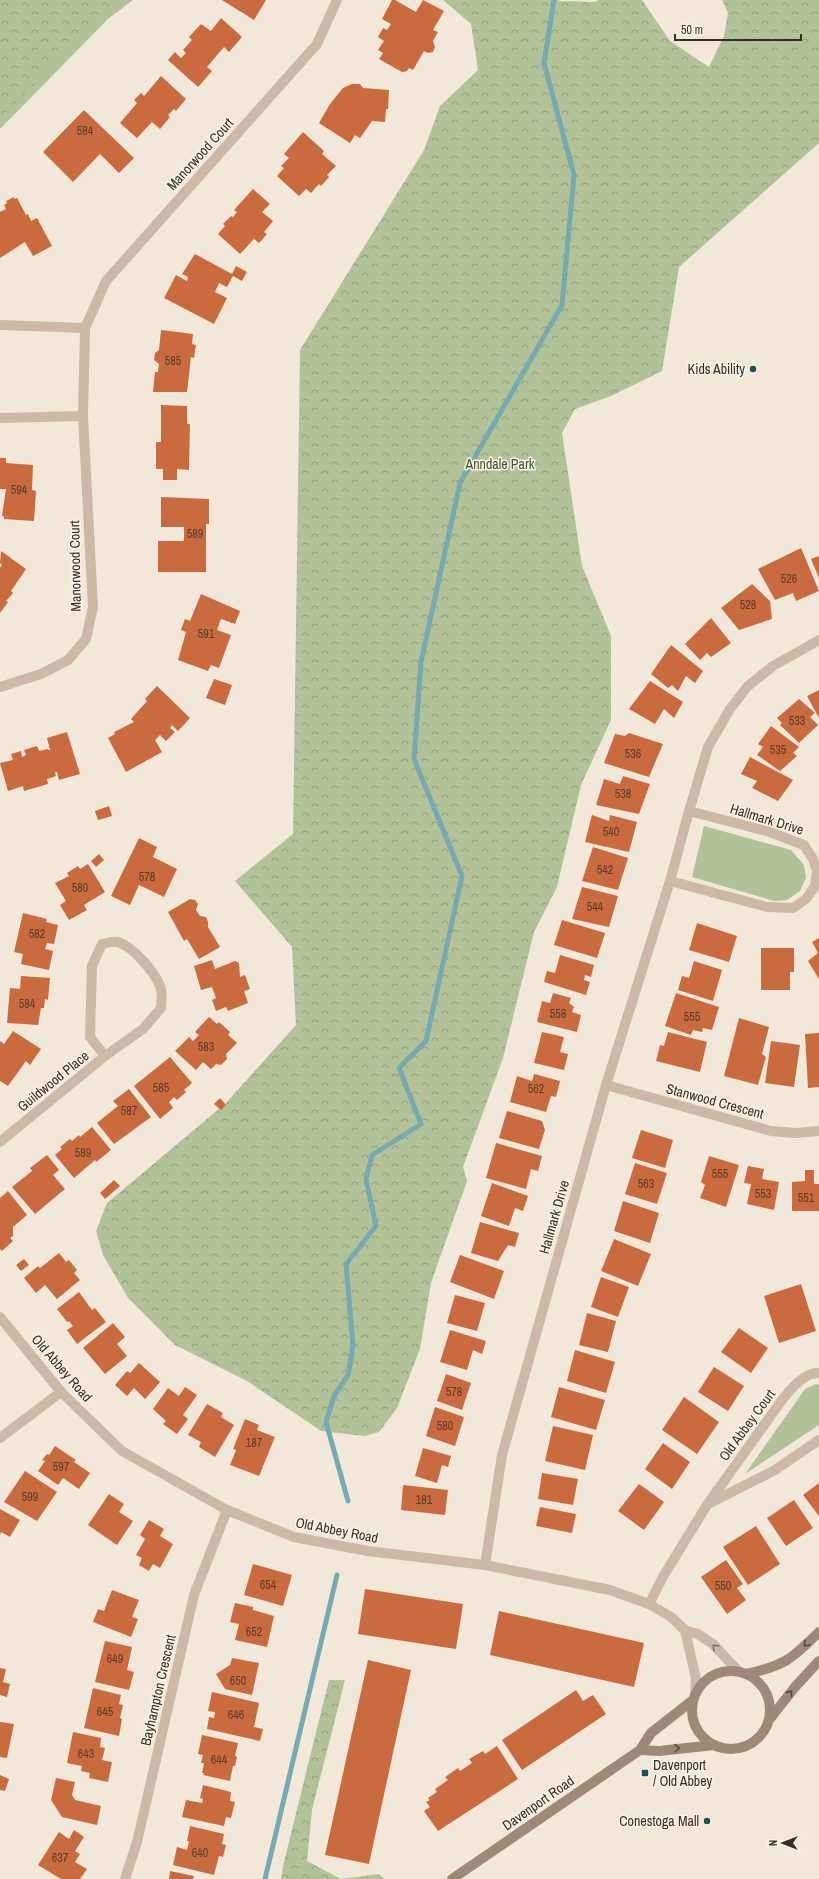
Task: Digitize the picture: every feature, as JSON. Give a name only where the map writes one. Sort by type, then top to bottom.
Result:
[{"type":"street","name":"Manorwood Court","points":[[0,687],[41,674],[68,660],[86,639],[93,607],[83,416],[85,328],[106,281],[317,44],[337,0]]},
{"type":"street","points":[[0,325],[85,328]]},
{"type":"street","points":[[0,418],[83,416]]},
{"type":"street","name":"Hallmark Drive","points":[[484,1565],[502,1455],[606,1086],[670,881],[708,747],[730,709],[748,686],[773,666],[819,640]]},
{"type":"street","name":"Hallmark Drive","points":[[670,881],[767,907],[793,908],[806,899],[814,886],[817,871],[813,859],[804,845],[770,832],[689,811]]},
{"type":"street","name":"Guildwood Place","points":[[0,1142],[105,1056],[143,1029],[161,1008],[161,987],[137,955],[128,947],[116,942],[102,944],[92,966],[90,1037],[105,1056]]},
{"type":"street","name":"Stanwood Crescent","points":[[606,1086],[771,1131],[796,1133],[819,1131]]},
{"type":"street","name":"Old Abbey Road","points":[[0,1317],[61,1392],[122,1451],[227,1510],[294,1537],[368,1551],[484,1565],[610,1590],[649,1604],[671,1617],[685,1630],[698,1634],[713,1644],[742,1673]]},
{"type":"street","name":"Old Abbey Court","points":[[649,1604],[664,1575],[707,1505],[794,1386],[813,1372],[819,1373]]},
{"type":"street","points":[[0,1438],[61,1392]]},
{"type":"street","points":[[707,1505],[775,1470],[819,1440]]},
{"type":"street","name":"Bayhampton Crescent","points":[[125,1879],[137,1842],[194,1595],[227,1510]]},
{"type":"street","points":[[685,1630],[696,1679],[692,1711],[694,1722],[698,1731],[705,1740],[714,1746]]},
{"type":"street","points":[[694,1698],[700,1688],[713,1676],[721,1673],[742,1673],[786,1662],[819,1632]]},
{"type":"street","points":[[640,1750],[659,1751],[714,1746],[732,1750],[750,1744],[764,1731],[769,1720],[795,1687],[819,1661]]},
{"type":"street","points":[[742,1673],[755,1680],[763,1688],[768,1698],[770,1708],[769,1720]]},
{"type":"street","name":"Davenport Road","points":[[452,1879],[640,1750],[651,1733],[694,1698]]},
{"type":"green space","points":[[0,0],[133,0],[108,19],[0,129]]},
{"type":"green space","points":[[0,0],[117,0],[108,6],[42,77],[0,118]]},
{"type":"green space","name":"Anndale Park","points":[[443,0],[558,0],[595,2],[598,0],[642,0],[670,41],[709,67],[724,36],[728,13],[722,0],[819,0],[819,143],[679,267],[662,371],[611,396],[575,409],[562,433],[582,566],[611,636],[611,720],[581,785],[557,887],[534,932],[503,1058],[463,1167],[467,1181],[431,1283],[420,1349],[397,1408],[379,1432],[365,1436],[321,1431],[247,1381],[175,1345],[128,1298],[103,1255],[96,1231],[107,1203],[226,1103],[296,1025],[292,947],[235,881],[293,834],[300,350],[424,150],[440,106],[478,70],[471,24]]},
{"type":"green space","points":[[704,826],[791,850],[804,865],[806,878],[800,891],[787,900],[774,901],[692,877]]},
{"type":"green space","points":[[816,1384],[819,1385],[819,1425],[745,1474],[805,1389]]},
{"type":"green space","points":[[329,1680],[345,1680],[312,1810],[307,1861],[341,1879],[281,1879],[283,1866]]},
{"type":"green space","points":[[379,1874],[384,1879],[341,1879]]},
{"type":"building","points":[[222,0],[266,0],[254,20]]},
{"type":"building","points":[[392,0],[395,0],[416,12],[423,0],[444,11],[433,30],[438,32],[433,41],[435,47],[433,52],[428,53],[424,51],[413,70],[409,68],[407,71],[402,72],[379,59],[383,53],[378,50],[384,41],[378,37],[383,28],[387,30],[391,24],[382,19]]},
{"type":"building","points":[[221,18],[242,37],[229,52],[224,47],[207,67],[212,71],[198,87],[168,60],[175,52],[181,58],[186,53],[183,50],[192,40],[189,37],[201,24],[211,31]]},
{"type":"building","points":[[161,76],[186,99],[176,111],[174,109],[168,115],[170,117],[160,129],[152,122],[137,138],[120,123],[137,103],[134,100],[141,93],[144,96]]},
{"type":"building","points":[[352,84],[360,84],[363,88],[389,90],[388,109],[386,109],[385,122],[372,121],[360,138],[355,135],[350,143],[319,123],[330,104],[343,88]]},
{"type":"building","points":[[84,110],[134,158],[119,173],[100,154],[73,182],[43,152]]},
{"type":"building","points":[[303,132],[324,151],[322,154],[336,166],[327,175],[329,177],[321,186],[319,184],[311,193],[306,189],[299,196],[277,176],[284,168],[281,166],[289,158],[284,154]]},
{"type":"building","points":[[253,189],[270,204],[262,212],[273,221],[264,232],[267,234],[259,243],[254,239],[240,254],[218,234],[225,226],[223,224],[231,216],[233,217],[237,212],[234,210]]},
{"type":"building","points":[[14,197],[14,199],[17,198],[31,221],[37,218],[52,246],[33,256],[25,242],[0,258],[0,212],[6,209],[4,205],[7,203],[6,201]]},
{"type":"building","points":[[195,254],[232,274],[236,266],[247,272],[242,281],[233,276],[227,287],[219,283],[215,292],[227,298],[214,324],[164,298],[176,275],[187,281],[188,277],[182,274]]},
{"type":"building","points":[[161,330],[193,334],[192,344],[196,345],[194,358],[191,357],[187,392],[153,392],[155,372],[158,372],[159,364],[154,360],[155,353],[159,350]]},
{"type":"building","points":[[161,405],[187,406],[187,424],[190,424],[189,470],[177,469],[177,480],[163,480],[163,469],[156,469],[156,442],[161,442]]},
{"type":"building","points":[[0,458],[6,458],[6,463],[33,465],[32,490],[36,491],[34,521],[4,519],[4,516],[2,516],[6,489],[0,489]]},
{"type":"building","points":[[161,497],[209,499],[209,524],[206,524],[206,572],[158,572],[158,541],[184,541],[184,527],[161,527]]},
{"type":"building","points":[[801,548],[819,591],[796,601],[793,593],[775,600],[758,569]]},
{"type":"building","points":[[1,551],[26,569],[11,591],[13,593],[6,601],[8,602],[0,613],[0,568],[2,565],[0,563]]},
{"type":"building","points":[[819,556],[819,578],[811,559]]},
{"type":"building","points":[[752,584],[770,601],[772,619],[739,630],[721,608]]},
{"type":"building","points":[[201,594],[240,611],[235,624],[221,619],[217,630],[231,635],[219,668],[211,665],[208,671],[178,660],[186,632],[181,630],[185,619],[190,621]]},
{"type":"building","points":[[711,618],[731,643],[711,657],[707,653],[700,660],[685,644]]},
{"type":"building","points":[[671,645],[703,671],[695,683],[686,676],[678,691],[672,685],[668,688],[651,674]]},
{"type":"building","points":[[214,679],[232,685],[225,705],[206,698]]},
{"type":"building","points":[[650,681],[683,702],[674,718],[664,709],[655,724],[629,709]]},
{"type":"building","points":[[157,686],[190,718],[178,731],[172,725],[170,728],[175,732],[166,741],[160,735],[155,740],[162,752],[126,772],[108,738],[115,734],[114,732],[134,722],[131,719],[147,701],[145,699]]},
{"type":"building","points":[[819,690],[819,718],[807,696]]},
{"type":"building","points":[[799,699],[815,713],[810,717],[818,725],[799,743],[780,725],[782,723],[777,718]]},
{"type":"building","points":[[771,726],[799,747],[793,753],[797,756],[780,771],[757,755],[763,747],[758,744]]},
{"type":"building","points":[[67,732],[80,774],[59,780],[57,772],[55,772],[56,776],[47,779],[48,784],[24,791],[23,786],[8,791],[0,763],[13,760],[11,754],[21,751],[22,757],[26,755],[24,750],[37,746],[39,751],[50,750],[47,738]]},
{"type":"building","points":[[629,733],[663,744],[649,777],[604,763],[615,734],[625,736]]},
{"type":"building","points":[[750,757],[793,780],[778,801],[752,788],[757,781],[741,774]]},
{"type":"building","points":[[623,776],[650,784],[639,814],[596,805],[604,779],[620,784]]},
{"type":"building","points":[[109,806],[112,816],[98,820],[95,811]]},
{"type":"building","points":[[592,815],[609,821],[610,815],[637,822],[629,852],[585,842]]},
{"type":"building","points":[[139,838],[157,847],[153,857],[177,869],[164,897],[139,885],[130,905],[111,896]]},
{"type":"building","points":[[593,847],[628,858],[618,890],[582,881]]},
{"type":"building","points":[[99,854],[104,860],[96,867],[91,861]]},
{"type":"building","points":[[88,864],[105,892],[84,905],[87,910],[69,920],[60,905],[66,901],[55,883],[69,876],[67,873],[78,866],[80,869]]},
{"type":"building","points":[[582,887],[618,896],[609,927],[572,919]]},
{"type":"building","points":[[190,899],[195,900],[198,904],[196,910],[200,916],[206,917],[208,927],[220,947],[199,959],[187,939],[184,941],[168,912]]},
{"type":"building","points":[[23,913],[47,919],[46,922],[58,925],[54,944],[47,943],[45,949],[53,951],[49,970],[21,964],[23,954],[14,952]]},
{"type":"building","points":[[562,920],[605,933],[597,958],[554,945]]},
{"type":"building","points":[[697,923],[737,936],[729,962],[689,950]]},
{"type":"building","points":[[819,938],[819,979],[808,961],[818,953],[812,942]]},
{"type":"building","points":[[761,948],[794,948],[794,972],[790,972],[790,990],[761,990]]},
{"type":"building","points":[[560,955],[594,965],[591,977],[585,975],[584,980],[590,982],[586,995],[544,982],[547,971],[555,973]]},
{"type":"building","points":[[212,960],[215,969],[235,961],[239,963],[240,977],[245,975],[250,989],[244,991],[248,1003],[228,1011],[226,1007],[216,1011],[212,1000],[216,998],[212,987],[201,990],[194,966]]},
{"type":"building","points":[[694,961],[722,970],[713,1001],[678,990],[682,976],[689,978]]},
{"type":"building","points":[[21,976],[50,978],[48,1000],[45,999],[44,1008],[41,1008],[38,1025],[7,1023],[10,988],[20,989]]},
{"type":"building","points":[[553,993],[571,998],[569,1003],[574,1007],[572,1012],[581,1015],[577,1032],[537,1022],[542,1001],[550,1003]]},
{"type":"building","points":[[676,993],[719,1007],[712,1030],[703,1028],[702,1032],[693,1030],[691,1035],[665,1026]]},
{"type":"building","points":[[209,1017],[217,1024],[219,1022],[230,1032],[228,1035],[237,1043],[226,1054],[227,1059],[221,1065],[216,1064],[211,1069],[203,1062],[196,1070],[175,1051],[189,1037],[193,1041],[199,1035],[195,1032]]},
{"type":"building","points":[[739,1018],[769,1027],[762,1054],[766,1057],[758,1085],[724,1076]]},
{"type":"building","points":[[13,1031],[41,1049],[30,1065],[26,1061],[8,1086],[0,1081],[0,1041],[4,1044]]},
{"type":"building","points":[[542,1032],[564,1037],[560,1052],[568,1054],[564,1070],[534,1063]]},
{"type":"building","points":[[668,1032],[707,1042],[700,1072],[656,1061],[660,1045],[664,1046]]},
{"type":"building","points":[[819,1033],[819,1087],[808,1088],[805,1034]]},
{"type":"building","points":[[771,1041],[800,1045],[794,1087],[765,1083]]},
{"type":"building","points":[[170,1057],[192,1083],[184,1090],[186,1092],[177,1100],[174,1097],[169,1102],[173,1108],[160,1119],[134,1086]]},
{"type":"building","points":[[534,1074],[560,1081],[556,1097],[551,1096],[546,1112],[510,1102],[517,1076],[532,1081]]},
{"type":"building","points":[[129,1089],[151,1117],[114,1144],[97,1123],[118,1106],[113,1101]]},
{"type":"building","points":[[220,1098],[226,1105],[221,1110],[214,1104]]},
{"type":"building","points":[[507,1111],[542,1121],[545,1130],[539,1149],[499,1138]]},
{"type":"building","points":[[92,1127],[111,1150],[96,1162],[95,1160],[74,1178],[55,1155],[62,1149],[60,1147],[70,1139],[72,1141],[79,1135],[80,1137]]},
{"type":"building","points":[[641,1130],[673,1140],[665,1168],[632,1158]]},
{"type":"building","points":[[496,1143],[542,1156],[538,1171],[531,1169],[526,1189],[486,1178]]},
{"type":"building","points":[[47,1155],[59,1170],[53,1175],[65,1189],[35,1214],[12,1187],[32,1171],[30,1168]]},
{"type":"building","points":[[709,1156],[739,1165],[726,1207],[700,1198],[705,1185],[701,1182]]},
{"type":"building","points":[[635,1163],[667,1173],[657,1204],[625,1194]]},
{"type":"building","points":[[748,1166],[764,1169],[762,1179],[779,1182],[774,1210],[747,1204],[751,1184],[744,1183]]},
{"type":"building","points":[[805,1170],[814,1170],[814,1184],[819,1184],[819,1211],[792,1211],[792,1182],[805,1181]]},
{"type":"building","points":[[114,1180],[120,1186],[105,1199],[100,1193]]},
{"type":"building","points":[[492,1183],[528,1196],[523,1211],[515,1208],[509,1226],[481,1216]]},
{"type":"building","points":[[8,1191],[27,1215],[13,1227],[13,1236],[10,1238],[13,1241],[2,1251],[0,1249],[0,1198]]},
{"type":"building","points":[[623,1201],[659,1213],[650,1243],[614,1231]]},
{"type":"building","points":[[480,1222],[519,1233],[515,1247],[508,1245],[498,1261],[471,1253]]},
{"type":"building","points":[[614,1239],[651,1254],[638,1286],[601,1271]]},
{"type":"building","points":[[59,1253],[66,1262],[69,1260],[77,1270],[74,1273],[80,1280],[57,1299],[45,1285],[36,1293],[24,1278],[38,1266],[40,1268]]},
{"type":"building","points":[[460,1255],[504,1271],[494,1299],[450,1282]]},
{"type":"building","points":[[24,1259],[29,1265],[21,1271],[16,1265]]},
{"type":"building","points":[[601,1277],[629,1287],[618,1317],[591,1307]]},
{"type":"building","points":[[801,1284],[816,1331],[779,1343],[764,1296]]},
{"type":"building","points":[[79,1292],[92,1310],[95,1308],[106,1322],[77,1344],[67,1330],[73,1326],[69,1321],[67,1322],[57,1309]]},
{"type":"building","points":[[455,1295],[485,1303],[477,1331],[447,1323]]},
{"type":"building","points":[[587,1313],[616,1321],[608,1352],[579,1345]]},
{"type":"building","points":[[113,1323],[125,1337],[117,1344],[127,1356],[105,1374],[83,1348]]},
{"type":"building","points":[[739,1328],[768,1348],[751,1373],[721,1352]]},
{"type":"building","points":[[450,1330],[486,1341],[482,1354],[473,1350],[467,1370],[440,1362]]},
{"type":"building","points":[[575,1350],[615,1362],[606,1393],[567,1381]]},
{"type":"building","points":[[139,1363],[160,1382],[145,1399],[134,1388],[127,1396],[115,1385],[127,1371],[130,1373]]},
{"type":"building","points":[[714,1367],[744,1386],[728,1411],[698,1392]]},
{"type":"building","points":[[446,1374],[471,1383],[462,1410],[437,1401]]},
{"type":"building","points":[[185,1387],[197,1395],[183,1415],[188,1419],[177,1434],[163,1424],[166,1421],[153,1409],[168,1388],[179,1396]]},
{"type":"building","points":[[559,1387],[605,1400],[596,1430],[551,1417]]},
{"type":"building","points":[[684,1397],[719,1422],[697,1454],[662,1430]]},
{"type":"building","points":[[207,1404],[223,1413],[221,1417],[234,1425],[215,1457],[199,1447],[201,1442],[188,1435]]},
{"type":"building","points":[[435,1407],[464,1417],[455,1446],[426,1436]]},
{"type":"building","points":[[245,1419],[259,1425],[257,1430],[275,1437],[259,1476],[230,1465],[236,1450],[233,1449]]},
{"type":"building","points":[[553,1426],[593,1435],[585,1470],[545,1461]]},
{"type":"building","points":[[663,1443],[690,1462],[672,1489],[645,1469]]},
{"type":"building","points":[[55,1446],[76,1460],[74,1462],[90,1473],[79,1489],[63,1478],[58,1485],[38,1471],[45,1461],[42,1460],[47,1454],[49,1455]]},
{"type":"building","points":[[423,1448],[451,1456],[448,1467],[442,1465],[437,1483],[415,1476]]},
{"type":"building","points":[[25,1471],[57,1492],[37,1521],[4,1502]]},
{"type":"building","points":[[542,1473],[578,1479],[573,1505],[538,1499]]},
{"type":"building","points":[[819,1483],[819,1516],[803,1495]]},
{"type":"building","points":[[639,1484],[664,1502],[644,1530],[618,1511]]},
{"type":"building","points":[[403,1485],[448,1490],[445,1515],[401,1510]]},
{"type":"building","points":[[109,1494],[124,1504],[119,1512],[133,1521],[117,1545],[88,1525]]},
{"type":"building","points":[[794,1500],[813,1528],[786,1546],[767,1518]]},
{"type":"building","points":[[540,1507],[576,1514],[572,1533],[536,1526]]},
{"type":"building","points":[[0,1509],[20,1520],[10,1537],[1,1532],[0,1535]]},
{"type":"building","points":[[149,1520],[164,1529],[160,1536],[173,1544],[160,1568],[153,1564],[149,1571],[139,1565],[142,1558],[136,1555],[145,1539],[140,1535]]},
{"type":"building","points":[[756,1526],[780,1564],[748,1585],[723,1547]]},
{"type":"building","points":[[726,1560],[743,1584],[737,1588],[746,1600],[727,1614],[701,1577]]},
{"type":"building","points":[[253,1564],[292,1575],[283,1606],[244,1595]]},
{"type":"building","points":[[365,1589],[463,1604],[456,1649],[358,1634]]},
{"type":"building","points":[[112,1590],[139,1600],[132,1617],[138,1619],[131,1637],[93,1622],[98,1609],[104,1611]]},
{"type":"building","points":[[235,1603],[253,1607],[253,1610],[274,1616],[267,1647],[235,1640],[239,1624],[230,1622]]},
{"type":"building","points":[[499,1611],[644,1643],[634,1687],[490,1655]]},
{"type":"building","points":[[105,1641],[132,1647],[127,1670],[134,1672],[129,1690],[95,1682]]},
{"type":"building","points":[[232,1658],[259,1663],[252,1695],[225,1689],[216,1674],[230,1665]]},
{"type":"building","points":[[368,1660],[411,1670],[369,1864],[325,1855]]},
{"type":"building","points":[[0,1668],[6,1669],[3,1682],[10,1684],[7,1697],[0,1695]]},
{"type":"building","points":[[93,1688],[121,1695],[119,1704],[123,1705],[120,1718],[122,1719],[119,1736],[84,1728]]},
{"type":"building","points":[[576,1690],[583,1701],[593,1695],[606,1714],[522,1770],[502,1740]]},
{"type":"building","points":[[212,1692],[259,1703],[254,1727],[263,1729],[260,1741],[207,1729],[209,1717],[214,1718],[215,1712],[208,1711]]},
{"type":"building","points":[[0,1722],[14,1724],[7,1758],[0,1757]]},
{"type":"building","points":[[73,1732],[101,1738],[100,1747],[105,1748],[102,1760],[112,1762],[108,1782],[89,1778],[90,1773],[81,1771],[82,1766],[67,1763]]},
{"type":"building","points":[[202,1735],[238,1743],[235,1756],[237,1757],[235,1766],[233,1766],[230,1781],[203,1775],[204,1763],[201,1763],[203,1755],[198,1754]]},
{"type":"building","points":[[497,1746],[518,1779],[438,1831],[424,1811],[430,1807],[426,1802],[430,1800],[428,1798],[437,1792],[435,1789],[448,1780],[445,1777],[458,1768],[460,1771],[472,1763],[469,1759],[483,1751],[485,1754]]},
{"type":"building","points":[[0,1775],[9,1779],[5,1791],[0,1790]]},
{"type":"building","points":[[56,1778],[75,1782],[72,1795],[75,1800],[101,1806],[97,1825],[62,1817],[51,1800]]},
{"type":"building","points":[[203,1785],[231,1792],[230,1801],[235,1802],[231,1818],[226,1817],[224,1826],[182,1817],[186,1800],[202,1803],[203,1799],[200,1798]]},
{"type":"building","points":[[190,1826],[224,1834],[222,1844],[226,1845],[223,1857],[219,1856],[214,1875],[173,1865],[177,1847],[187,1850]]},
{"type":"building","points":[[74,1830],[84,1837],[75,1851],[80,1854],[75,1862],[87,1869],[80,1879],[61,1879],[38,1865],[59,1832],[69,1839]]},
{"type":"building","points":[[170,1871],[194,1876],[193,1879],[169,1879]]},
{"type":"waterway","points":[[348,1501],[326,1422],[334,1396],[348,1375],[353,1346],[346,1264],[376,1226],[366,1179],[372,1155],[421,1124],[399,1068],[426,1041],[462,876],[414,759],[421,662],[460,483],[562,305],[574,175],[544,63],[554,0]]},
{"type":"waterway","points":[[265,1879],[337,1575]]},
{"type":"place","name":"Kids Ability","points":[[753,369]]},
{"type":"place","name":"Davenport / Old Abbey","points":[[645,1773]]},
{"type":"place","name":"Conestoga Mall","points":[[707,1821]]}]
